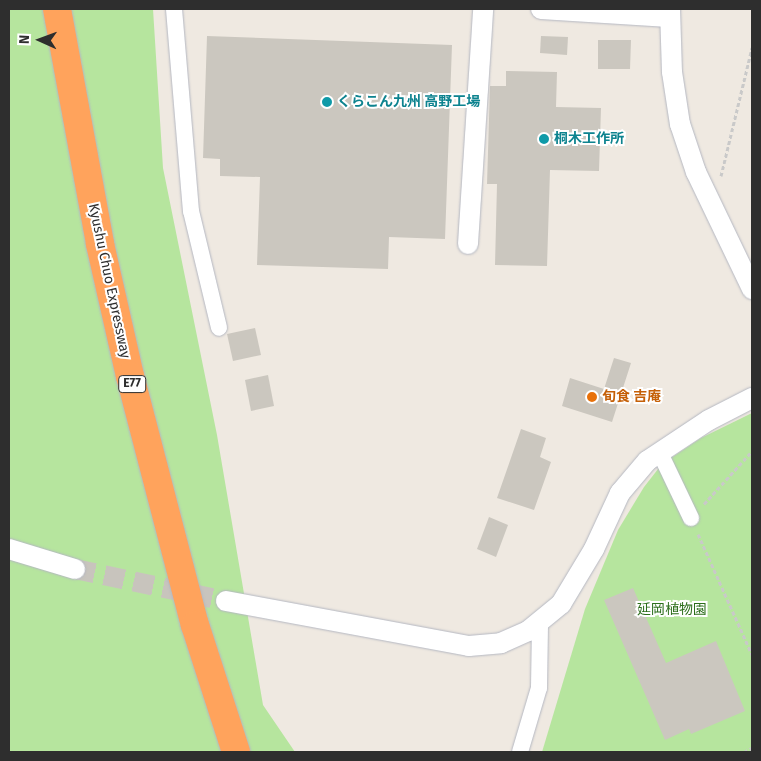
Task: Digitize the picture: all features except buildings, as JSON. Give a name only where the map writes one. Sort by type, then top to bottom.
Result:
[{"type":"highway","name":"Kyushu Chuo Expressway","points":[[57,9],[100,244],[130,376],[195,625],[236,752]]},
{"type":"street","points":[[174,9],[191,211],[219,328]]},
{"type":"street","points":[[468,244],[483,9]]},
{"type":"street","points":[[541,9],[669,13],[672,72],[680,124],[696,172],[752,289]]},
{"type":"street","points":[[226,601],[469,646],[500,643],[528,631],[561,604],[594,549],[620,494],[646,461],[708,420],[752,398]]},
{"type":"street","points":[[660,453],[691,518]]},
{"type":"street","points":[[9,549],[75,569]]},
{"type":"street","points":[[520,752],[539,688],[540,621]]},
{"type":"path","points":[[724,184],[721,175],[752,48]]},
{"type":"path","points":[[752,451],[691,518],[752,655]]},
{"type":"path","points":[[744,752],[752,748]]},
{"type":"green space","points":[[9,9],[153,9],[163,168],[217,435],[263,705],[295,752],[9,752]]},
{"type":"green space","name":"延岡植物園","points":[[752,413],[752,752],[542,752],[585,609],[618,530],[644,487],[662,464],[701,438]]},
{"type":"tunnel","points":[[75,569],[226,601]]},
{"type":"place","name":"くらこん九州 高野工場","points":[[327,102]]},
{"type":"place","name":"桐木工作所","points":[[544,139]]},
{"type":"place","name":"旬食 吉庵","points":[[592,397]]}]
